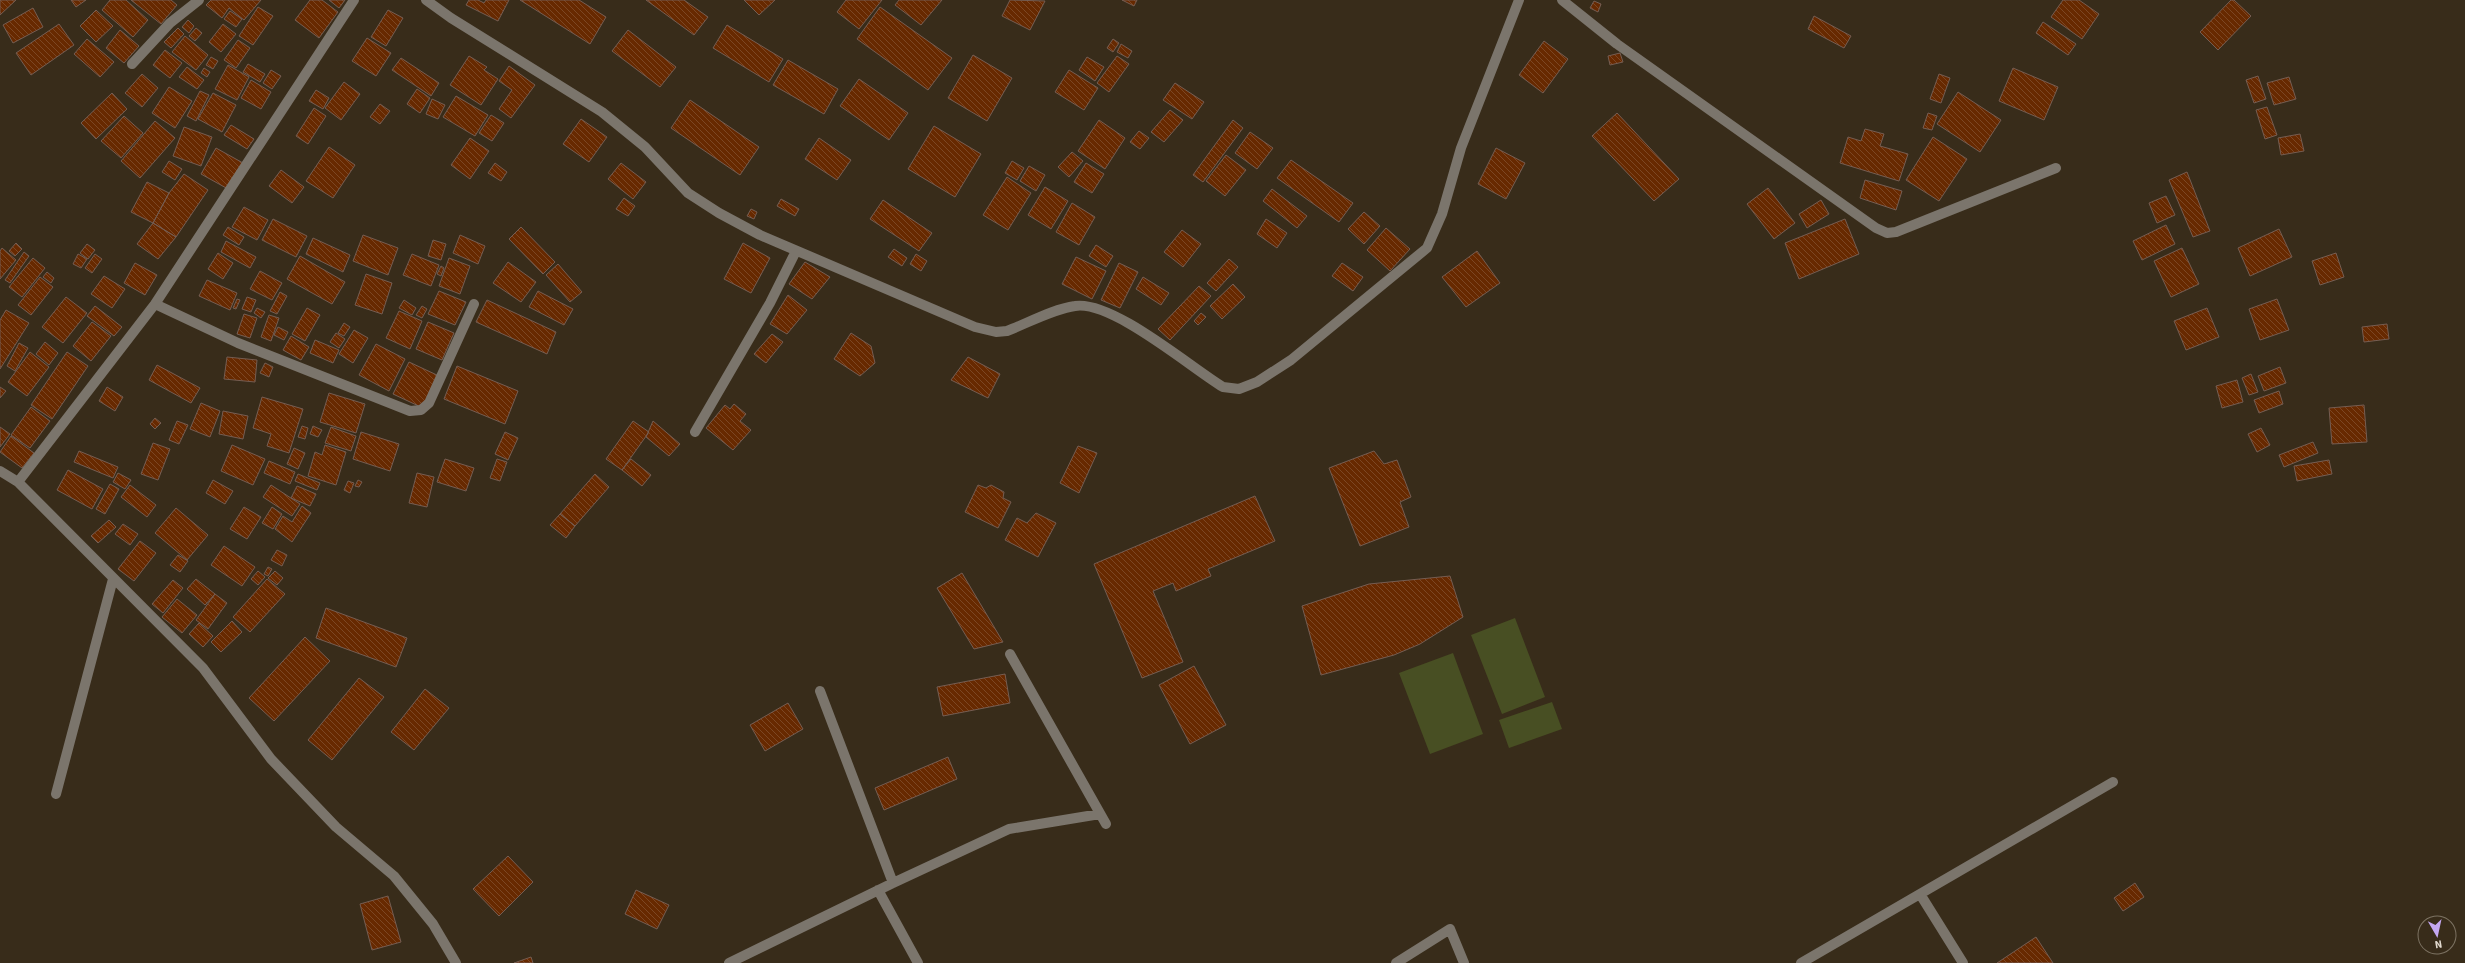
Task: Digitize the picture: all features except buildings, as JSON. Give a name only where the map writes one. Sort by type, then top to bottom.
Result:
[{"type":"street","points":[[132,64],[170,23],[199,0]]},
{"type":"street","points":[[18,482],[155,304],[354,0]]},
{"type":"street","points":[[426,0],[452,18],[602,112],[645,147],[688,193],[739,224],[796,251],[975,327],[996,332],[1007,331],[1076,306],[1098,308],[1128,323],[1223,387],[1239,389],[1257,382],[1291,360],[1427,248],[1442,214],[1461,148],[1519,0]]},
{"type":"street","points":[[1562,0],[1617,44],[1876,228],[1887,233],[1896,232],[2056,168]]},
{"type":"street","points":[[695,432],[770,303],[796,251]]},
{"type":"street","points":[[155,304],[245,346],[410,411],[421,410],[429,403],[474,304]]},
{"type":"street","points":[[0,471],[18,482],[203,668],[271,759],[336,826],[394,876],[433,924],[456,963]]},
{"type":"street","points":[[56,794],[113,579]]},
{"type":"street","points":[[1010,654],[1106,824]]},
{"type":"street","points":[[820,691],[892,883]]},
{"type":"street","points":[[1801,963],[2112,782]]},
{"type":"street","points":[[729,963],[892,883],[1009,829],[1100,814]]},
{"type":"street","points":[[878,890],[918,963]]},
{"type":"street","points":[[1920,894],[1962,963]]},
{"type":"street","points":[[1396,963],[1450,929],[1464,963]]},
{"type":"green space","points":[[1515,618],[1545,697],[1502,714],[1471,635]]},
{"type":"green space","points":[[1453,653],[1483,734],[1430,754],[1399,673]]},
{"type":"green space","points":[[1552,702],[1562,729],[1509,748],[1499,720]]}]
